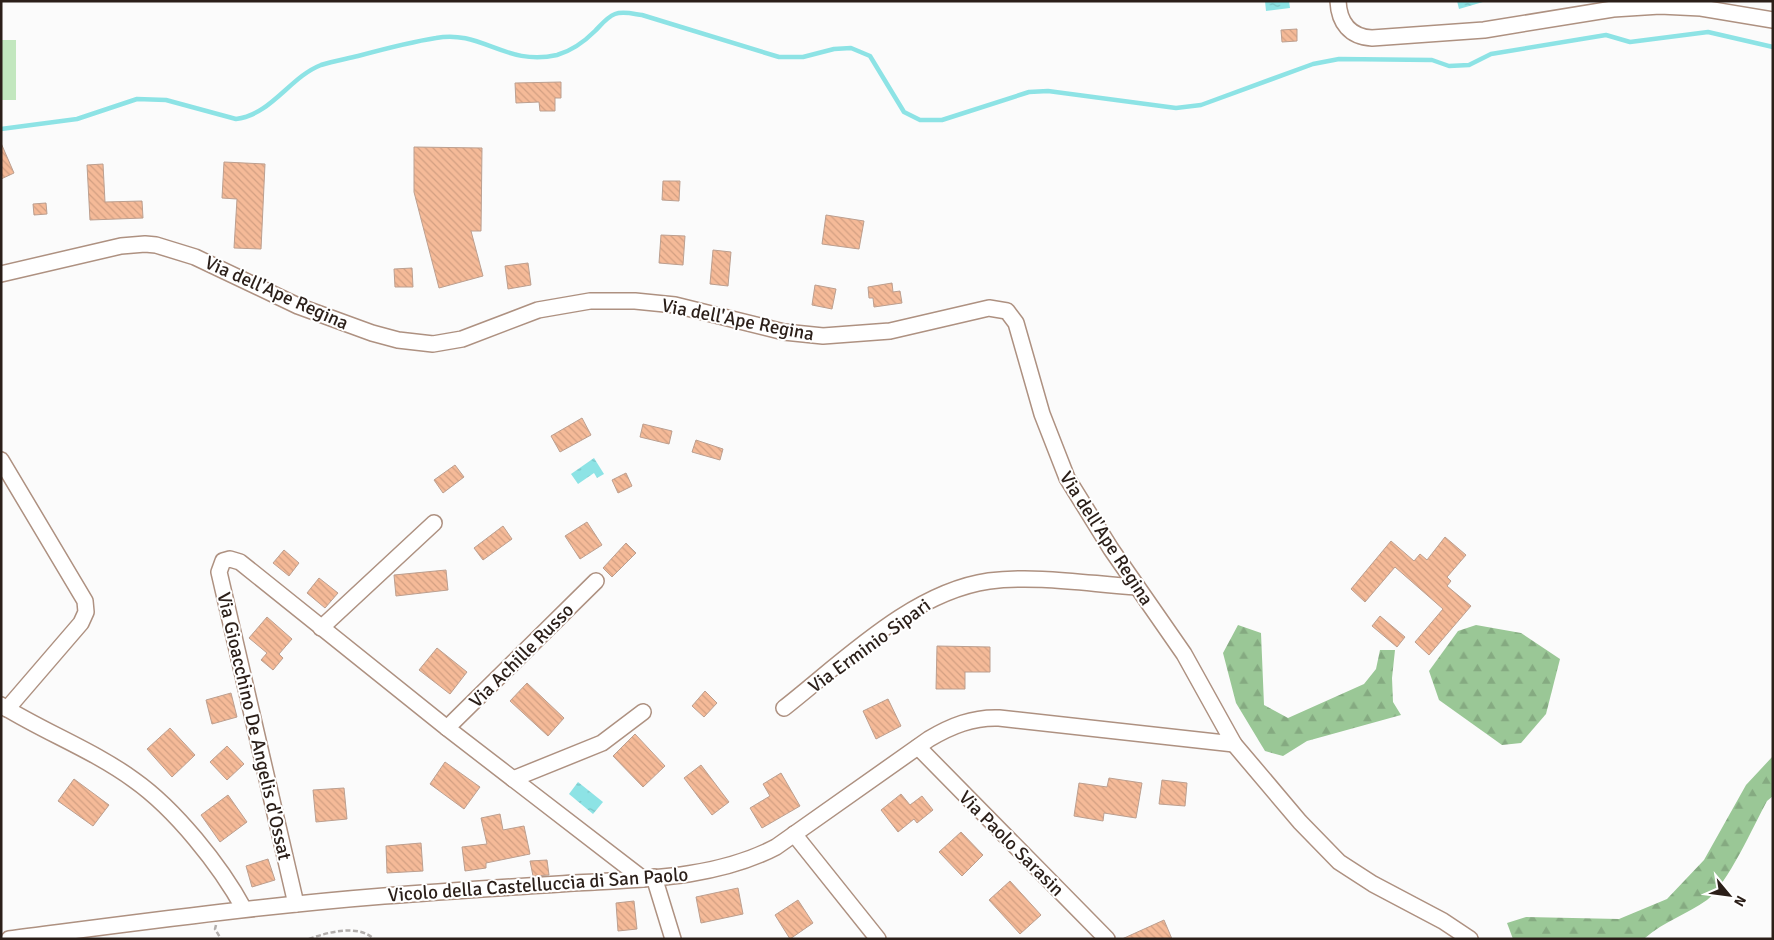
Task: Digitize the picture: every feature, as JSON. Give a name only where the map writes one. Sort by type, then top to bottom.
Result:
[{"type":"street","points":[[1338,1],[1342,23],[1356,35],[1372,38],[1484,30],[1590,12],[1660,6],[1701,8],[1773,20]]},
{"type":"street","name":"Via dell'Ape Regina","points":[[1,274],[121,246],[156,245],[195,257],[298,306],[372,333],[398,340],[428,343],[462,339],[538,310],[590,301],[622,300],[668,304],[784,332],[823,336],[876,333],[989,308],[1004,309],[1013,316],[1016,323],[1042,414],[1067,478],[1137,587],[1184,654],[1234,744],[1300,822],[1339,862],[1373,884],[1443,921],[1470,939]]},
{"type":"street","points":[[1,460],[85,601],[86,609],[81,623],[4,707],[120,771],[148,791],[216,864],[244,909]]},
{"type":"street","points":[[434,523],[321,628],[513,779],[648,878],[673,939]]},
{"type":"street","name":"Via Gioacchino De Angelis d'Ossat","points":[[296,904],[219,572],[223,562],[235,559],[321,628]]},
{"type":"street","name":"Via Erminio Sipari","points":[[784,708],[900,618],[922,603],[950,591],[990,581],[1016,580],[1137,587]]},
{"type":"street","name":"Via Achille Russo","points":[[447,728],[596,581]]},
{"type":"street","points":[[513,779],[602,742],[643,712]]},
{"type":"street","name":"Vicolo della Castelluccia di San Paolo","points":[[9,939],[244,909],[384,896],[648,878],[705,870],[739,862],[766,851],[794,834],[938,733],[962,723],[992,718],[1234,744]]},
{"type":"street","name":"Via Paolo Sarasin","points":[[918,746],[1107,939]]},
{"type":"street","points":[[794,834],[878,939]]},
{"type":"path","points":[[309,939],[342,930],[360,932],[374,939]]},
{"type":"green space","points":[[1,40],[16,40],[16,100],[1,100]]},
{"type":"green space","points":[[1238,625],[1261,633],[1264,705],[1288,718],[1364,684],[1376,669],[1380,650],[1395,650],[1392,678],[1393,702],[1401,715],[1307,741],[1283,756],[1265,751],[1236,703],[1223,653]]},
{"type":"green space","points":[[1476,625],[1521,633],[1560,659],[1546,714],[1521,743],[1502,745],[1439,700],[1429,671],[1458,631]]},
{"type":"green space","points":[[1773,756],[1773,796],[1767,801],[1723,882],[1707,900],[1660,927],[1645,938],[1513,939],[1507,923],[1526,917],[1619,919],[1667,899],[1704,860],[1746,785]]},
{"type":"water","points":[[1265,1],[1289,1],[1290,8],[1266,11]]},
{"type":"water","points":[[1457,1],[1482,1],[1483,2],[1459,9]]},
{"type":"water","points":[[594,458],[604,474],[597,478],[594,473],[578,484],[571,474]]},
{"type":"water","points":[[578,782],[603,802],[593,814],[569,794]]},
{"type":"building","points":[[1297,29],[1297,41],[1282,42],[1281,30]]},
{"type":"building","points":[[561,82],[561,98],[555,98],[555,111],[540,111],[539,102],[516,103],[515,83]]},
{"type":"building","points":[[1,143],[14,173],[1,179]]},
{"type":"building","points":[[414,147],[482,148],[481,231],[471,231],[483,276],[439,288],[414,192]]},
{"type":"building","points":[[224,162],[265,164],[261,249],[234,248],[237,199],[222,198]]},
{"type":"building","points":[[103,164],[105,202],[142,201],[143,218],[90,220],[87,165]]},
{"type":"building","points":[[663,181],[680,181],[679,201],[662,200]]},
{"type":"building","points":[[46,203],[47,214],[34,215],[33,204]]},
{"type":"building","points":[[826,215],[864,221],[859,249],[822,244]]},
{"type":"building","points":[[661,235],[685,236],[683,265],[659,263]]},
{"type":"building","points":[[713,250],[731,252],[728,286],[710,284]]},
{"type":"building","points":[[528,263],[531,285],[508,289],[505,266]]},
{"type":"building","points":[[412,268],[413,287],[395,287],[394,269]]},
{"type":"building","points":[[892,283],[893,292],[900,291],[902,303],[874,307],[873,298],[869,298],[868,287]]},
{"type":"building","points":[[815,285],[836,289],[832,309],[812,305]]},
{"type":"building","points":[[582,418],[591,435],[560,452],[551,436]]},
{"type":"building","points":[[643,424],[672,431],[669,444],[640,437]]},
{"type":"building","points":[[696,440],[723,449],[720,460],[692,452]]},
{"type":"building","points":[[455,465],[464,477],[443,493],[434,480]]},
{"type":"building","points":[[626,473],[632,486],[618,493],[612,480]]},
{"type":"building","points":[[587,522],[602,545],[580,559],[565,536]]},
{"type":"building","points":[[503,526],[512,539],[483,560],[474,548]]},
{"type":"building","points":[[1445,537],[1466,555],[1447,577],[1451,581],[1447,586],[1471,606],[1429,655],[1415,642],[1443,609],[1395,567],[1365,602],[1351,589],[1391,541],[1414,561],[1420,554],[1427,560]]},
{"type":"building","points":[[626,543],[636,553],[612,577],[603,568]]},
{"type":"building","points":[[284,550],[299,563],[289,576],[273,563]]},
{"type":"building","points":[[446,570],[448,590],[396,596],[394,575]]},
{"type":"building","points":[[319,578],[338,593],[325,608],[307,593]]},
{"type":"building","points":[[1380,616],[1405,637],[1397,647],[1372,626]]},
{"type":"building","points":[[267,617],[292,639],[279,654],[283,658],[273,670],[261,660],[267,653],[249,638]]},
{"type":"building","points":[[937,646],[990,647],[990,672],[965,672],[965,689],[936,689]]},
{"type":"building","points":[[437,648],[467,672],[450,694],[419,670]]},
{"type":"building","points":[[527,683],[564,718],[548,736],[510,701]]},
{"type":"building","points":[[705,691],[717,703],[704,717],[692,706]]},
{"type":"building","points":[[231,693],[237,717],[212,724],[206,700]]},
{"type":"building","points":[[888,699],[901,726],[876,739],[863,711]]},
{"type":"building","points":[[170,728],[195,755],[172,777],[147,749]]},
{"type":"building","points":[[635,734],[665,766],[643,787],[613,756]]},
{"type":"building","points":[[227,746],[244,764],[227,780],[210,762]]},
{"type":"building","points":[[445,762],[480,787],[464,809],[430,784]]},
{"type":"building","points":[[701,765],[729,802],[712,815],[684,778]]},
{"type":"building","points":[[781,773],[800,806],[762,828],[750,808],[770,796],[763,784]]},
{"type":"building","points":[[1109,778],[1142,783],[1136,818],[1104,813],[1103,821],[1074,816],[1079,783],[1107,787]]},
{"type":"building","points":[[74,779],[109,805],[93,826],[58,801]]},
{"type":"building","points":[[1162,780],[1187,783],[1185,806],[1159,804]]},
{"type":"building","points":[[344,788],[347,819],[316,822],[313,790]]},
{"type":"building","points":[[901,794],[910,805],[922,796],[933,810],[917,823],[914,819],[898,832],[881,810]]},
{"type":"building","points":[[228,795],[247,822],[220,842],[201,815]]},
{"type":"building","points":[[500,814],[503,830],[524,826],[530,854],[486,863],[486,868],[465,871],[462,847],[487,844],[481,818]]},
{"type":"building","points":[[961,832],[983,855],[962,876],[939,852]]},
{"type":"building","points":[[421,843],[423,871],[387,873],[386,846]]},
{"type":"building","points":[[268,859],[275,880],[252,887],[246,866]]},
{"type":"building","points":[[547,860],[549,875],[533,876],[530,861]]},
{"type":"building","points":[[1010,881],[1041,915],[1020,934],[989,900]]},
{"type":"building","points":[[738,888],[743,914],[701,923],[696,897]]},
{"type":"building","points":[[798,900],[813,923],[790,939],[775,915]]},
{"type":"building","points":[[634,901],[637,929],[618,931],[616,903]]},
{"type":"building","points":[[1164,920],[1172,939],[1122,939]]},
{"type":"waterway","points":[[1,129],[77,119],[137,99],[166,100],[236,119],[260,111],[300,78],[321,65],[417,42],[452,37],[467,39],[523,56],[557,55],[578,45],[609,17],[621,13],[642,15],[779,57],[803,57],[834,49],[851,48],[870,56],[904,112],[920,120],[942,120],[1029,92],[1048,91],[1176,108],[1201,105],[1313,64],[1339,59],[1432,60],[1449,66],[1469,65],[1491,54],[1606,35],[1630,42],[1708,32],[1773,47]]}]
